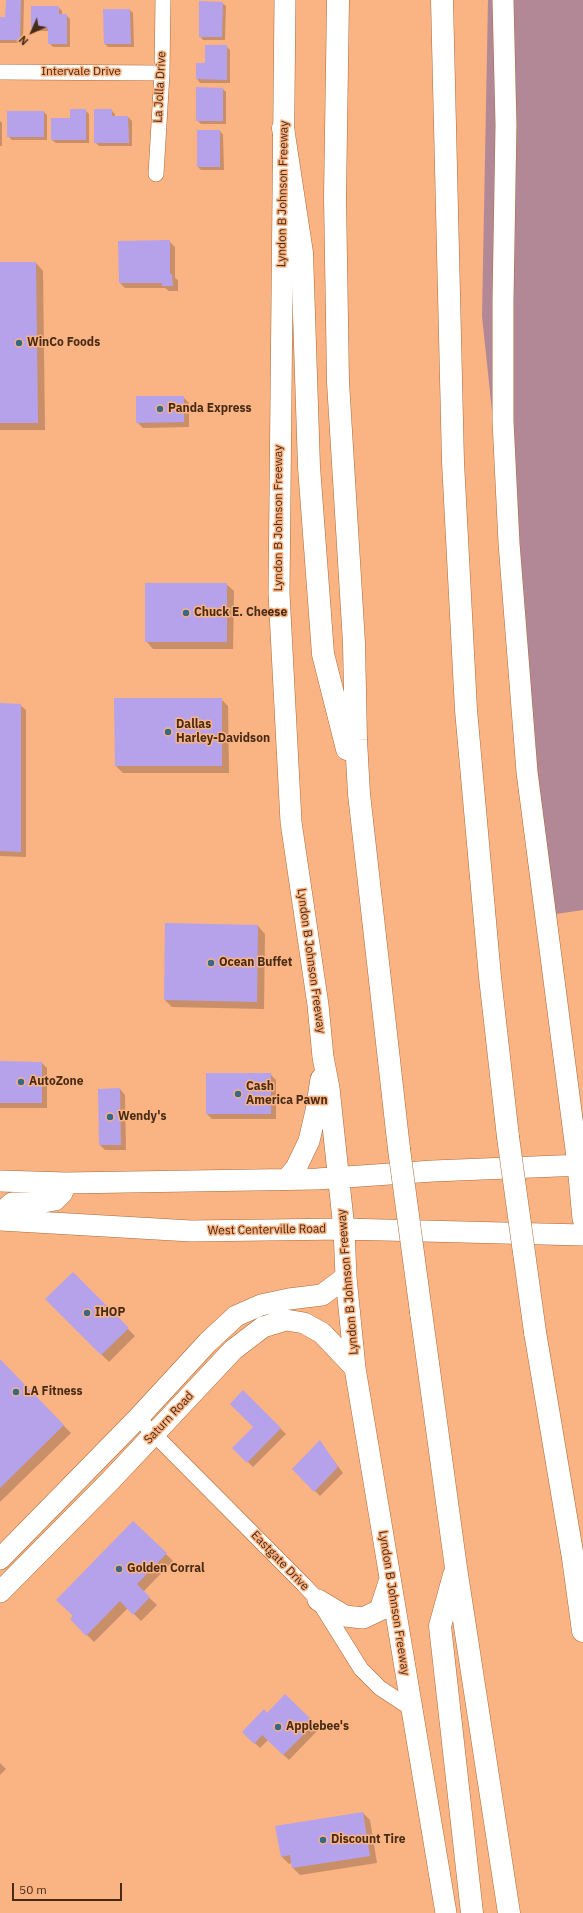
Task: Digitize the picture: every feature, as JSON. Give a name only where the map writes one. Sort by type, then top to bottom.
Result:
[{"type":"highway","points":[[338,0],[335,197],[338,382],[354,643],[356,740],[359,794],[399,1149],[456,1568],[509,1913]]},
{"type":"highway","points":[[442,0],[453,462],[466,710],[490,977],[508,1137],[535,1332],[573,1558],[583,1631]]},
{"type":"highway","points":[[283,128],[302,253],[309,467],[323,654],[359,794]]},
{"type":"highway","points":[[456,1568],[440,1626],[472,1913]]},
{"type":"main road","name":"Lyndon B Johnson Freeway","points":[[285,0],[279,594],[291,822],[318,1005],[323,1056],[329,1088],[344,1229],[346,1277],[355,1368],[446,1913]]},
{"type":"main road","points":[[503,0],[506,125],[503,421],[509,543],[527,772],[581,1165],[583,1219]]},
{"type":"main road","points":[[286,1179],[296,1168],[309,1141],[316,1112],[323,1056]]},
{"type":"main road","points":[[0,1181],[66,1183],[338,1178],[433,1171],[581,1165]]},
{"type":"main road","points":[[0,1214],[12,1203],[38,1203],[55,1200],[62,1194],[66,1183]]},
{"type":"main road","name":"West Centerville Road","points":[[0,1220],[191,1231],[344,1229],[583,1235]]},
{"type":"main road","name":"Saturn Road","points":[[0,1559],[138,1418],[208,1342],[236,1316],[261,1305],[289,1299],[322,1295],[346,1277]]},
{"type":"main road","name":"Saturn Road","points":[[0,1592],[154,1434],[233,1350],[263,1327],[286,1320],[304,1323],[322,1333],[355,1368]]},
{"type":"main road","points":[[318,1600],[345,1616],[363,1618],[380,1610],[390,1580]]},
{"type":"street","name":"La Jolla Drive","points":[[156,174],[162,73],[163,0]]},
{"type":"street","name":"Intervale Drive","points":[[0,72],[162,73]]},
{"type":"street","name":"Eastgate Drive","points":[[138,1418],[318,1600],[361,1670],[380,1688],[412,1710]]},
{"type":"shaded area","points":[[488,0],[583,0],[583,910],[556,914],[541,878],[482,316]]},
{"type":"building","points":[[6,0],[21,0],[20,40],[0,40],[0,17],[5,17]]},
{"type":"building","points":[[199,1],[223,2],[222,37],[199,37]]},
{"type":"building","points":[[31,6],[59,6],[59,14],[67,14],[67,44],[48,44],[48,28],[31,28]]},
{"type":"building","points":[[103,9],[130,9],[131,44],[104,44]]},
{"type":"building","points":[[205,45],[227,45],[227,80],[196,79],[196,63],[205,63]]},
{"type":"building","points":[[196,87],[223,88],[223,121],[196,121]]},
{"type":"building","points":[[70,109],[86,109],[86,140],[51,140],[51,118],[70,118]]},
{"type":"building","points":[[94,109],[112,109],[112,116],[128,116],[129,143],[94,143]]},
{"type":"building","points":[[7,111],[44,111],[44,137],[7,137]]},
{"type":"building","points":[[197,130],[220,130],[220,167],[197,167]]},
{"type":"building","points":[[170,240],[170,274],[172,274],[173,286],[162,286],[162,283],[119,283],[118,241]]},
{"type":"building","name":"WinCo Foods","points":[[0,262],[36,262],[38,423],[0,423]]},
{"type":"building","name":"Panda Express","points":[[136,396],[184,396],[184,422],[136,423]]},
{"type":"building","name":"Chuck E. Cheese","points":[[145,583],[227,583],[227,642],[145,642]]},
{"type":"building","name":"Dallas Harley-Davidson","points":[[114,698],[222,698],[222,766],[115,766]]},
{"type":"building","points":[[0,703],[21,704],[21,852],[0,851]]},
{"type":"building","name":"Ocean Buffet","points":[[165,923],[258,925],[257,1002],[164,1000]]},
{"type":"building","name":"AutoZone","points":[[0,1061],[42,1062],[42,1103],[0,1103]]},
{"type":"building","name":"Cash America Pawn","points":[[206,1073],[271,1073],[271,1114],[206,1114]]},
{"type":"building","name":"Wendy's","points":[[120,1088],[121,1145],[99,1145],[98,1089]]},
{"type":"building","name":"IHOP","points":[[73,1272],[129,1328],[101,1355],[45,1299]]},
{"type":"building","name":"LA Fitness","points":[[0,1359],[64,1425],[0,1488]]},
{"type":"building","points":[[243,1390],[281,1428],[247,1463],[232,1448],[253,1427],[230,1404]]},
{"type":"building","points":[[320,1440],[338,1467],[314,1492],[292,1469]]},
{"type":"building","name":"Golden Corral","points":[[133,1521],[167,1553],[137,1584],[150,1597],[133,1615],[120,1601],[86,1636],[70,1619],[73,1616],[56,1600]]},
{"type":"building","name":"Applebee's","points":[[285,1694],[315,1723],[283,1755],[262,1735],[254,1744],[242,1732],[264,1709],[267,1713]]},
{"type":"building","name":"Discount Tire","points":[[363,1812],[370,1856],[292,1868],[290,1855],[281,1857],[275,1826]]},
{"type":"place","name":"WinCo Foods","points":[[19,343]]},
{"type":"place","name":"Panda Express","points":[[160,409]]},
{"type":"place","name":"Chuck E. Cheese","points":[[186,613]]},
{"type":"place","name":"Dallas Harley-Davidson","points":[[168,732]]},
{"type":"place","name":"Ocean Buffet","points":[[211,963]]},
{"type":"place","name":"AutoZone","points":[[21,1082]]},
{"type":"place","name":"Cash America Pawn","points":[[238,1094]]},
{"type":"place","name":"Wendy's","points":[[110,1117]]},
{"type":"place","name":"IHOP","points":[[87,1313]]},
{"type":"place","name":"LA Fitness","points":[[16,1392]]},
{"type":"place","name":"Golden Corral","points":[[119,1569]]},
{"type":"place","name":"Applebee's","points":[[278,1727]]},
{"type":"place","name":"Discount Tire","points":[[323,1840]]}]
